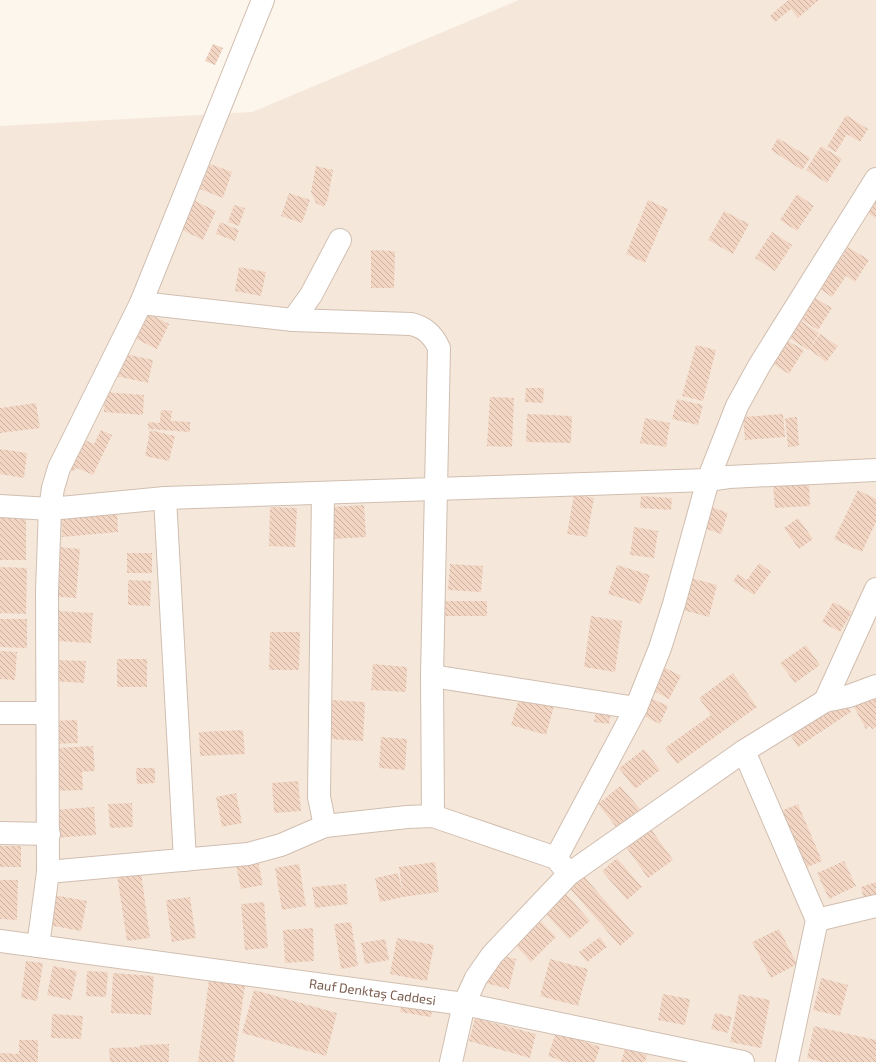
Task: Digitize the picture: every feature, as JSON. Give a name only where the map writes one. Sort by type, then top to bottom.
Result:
[{"type":"street","points":[[38,946],[48,872],[47,592],[50,509],[53,488],[59,468],[141,303],[263,0]]},
{"type":"street","points":[[451,1062],[464,1004],[476,978],[492,955],[563,866],[636,708],[664,633],[708,480],[737,406],[759,366],[876,179]]},
{"type":"street","points":[[294,320],[311,295],[340,240]]},
{"type":"street","points":[[141,303],[294,320],[411,324],[422,327],[432,335],[439,348],[432,676],[433,816]]},
{"type":"street","points":[[0,506],[50,509],[165,498],[708,480],[729,477],[876,470]]},
{"type":"street","points":[[323,492],[319,797],[325,826]]},
{"type":"street","points":[[165,498],[185,860]]},
{"type":"street","points":[[825,701],[876,589]]},
{"type":"street","points":[[432,676],[636,708]]},
{"type":"street","points":[[563,866],[825,701],[849,696],[876,686]]},
{"type":"street","points":[[0,713],[47,713]]},
{"type":"street","points":[[744,751],[818,920],[787,1062]]},
{"type":"street","points":[[48,872],[248,854],[281,845],[325,826],[394,818],[433,816],[563,866]]},
{"type":"street","points":[[0,833],[49,834]]},
{"type":"street","points":[[818,920],[876,906]]},
{"type":"street","name":"Rauf Denktaş Caddesi","points":[[0,941],[464,1004],[742,1062]]},
{"type":"shaded area","points":[[519,0],[876,0],[876,1062],[0,1062],[0,126],[252,112]]},
{"type":"building","points":[[788,0],[819,0],[798,18],[791,9],[775,22],[770,16]]},
{"type":"building","points":[[213,44],[223,48],[215,65],[205,61]]},
{"type":"building","points":[[846,115],[868,129],[860,142],[847,134],[836,152],[827,147]]},
{"type":"building","points":[[778,138],[810,158],[802,170],[771,150]]},
{"type":"building","points":[[821,146],[842,159],[827,183],[806,170]]},
{"type":"building","points":[[210,164],[232,172],[223,198],[200,189]]},
{"type":"building","points":[[316,166],[333,170],[328,198],[324,207],[316,203],[311,192]]},
{"type":"building","points":[[876,183],[876,218],[864,211]]},
{"type":"building","points":[[289,193],[310,200],[302,223],[281,216]]},
{"type":"building","points":[[797,194],[814,206],[797,231],[780,220]]},
{"type":"building","points":[[189,198],[216,211],[203,240],[176,227]]},
{"type":"building","points":[[648,200],[668,209],[645,263],[626,254]]},
{"type":"building","points":[[234,205],[245,208],[239,226],[228,222]]},
{"type":"building","points":[[724,211],[749,224],[733,254],[708,240]]},
{"type":"building","points":[[220,222],[239,230],[235,241],[216,234]]},
{"type":"building","points":[[772,232],[792,245],[775,271],[755,258]]},
{"type":"building","points":[[848,247],[869,260],[855,282],[846,276],[832,297],[820,289]]},
{"type":"building","points":[[371,250],[395,251],[394,288],[371,288]]},
{"type":"building","points":[[239,267],[266,272],[261,296],[235,291]]},
{"type":"building","points":[[812,296],[832,308],[818,330],[798,318]]},
{"type":"building","points":[[142,310],[169,324],[157,349],[130,336]]},
{"type":"building","points":[[796,318],[819,333],[810,348],[820,334],[838,346],[826,362],[809,349],[808,350],[785,335]]},
{"type":"building","points":[[783,338],[804,350],[789,374],[769,361]]},
{"type":"building","points":[[696,345],[716,350],[703,401],[682,396]]},
{"type":"building","points":[[121,353],[153,360],[148,383],[116,376]]},
{"type":"building","points":[[526,388],[544,388],[543,403],[525,402]]},
{"type":"building","points":[[105,392],[144,395],[143,415],[104,412]]},
{"type":"building","points":[[490,397],[514,398],[512,447],[487,446]]},
{"type":"building","points":[[677,399],[703,405],[698,425],[672,419]]},
{"type":"building","points":[[36,403],[40,428],[0,433],[0,408]]},
{"type":"building","points":[[161,410],[172,411],[171,421],[190,422],[190,432],[148,429],[148,422],[160,423]]},
{"type":"building","points":[[527,414],[572,416],[571,443],[526,442]]},
{"type":"building","points":[[783,414],[785,437],[745,440],[743,417]]},
{"type":"building","points":[[797,417],[799,446],[788,447],[785,418]]},
{"type":"building","points":[[645,418],[670,423],[666,447],[640,443]]},
{"type":"building","points":[[101,430],[112,435],[93,475],[77,468],[73,471],[64,470],[82,439],[94,444]]},
{"type":"building","points":[[150,430],[175,436],[169,461],[145,456]]},
{"type":"building","points":[[0,449],[27,453],[24,478],[0,474]]},
{"type":"building","points":[[809,484],[810,506],[775,508],[773,486]]},
{"type":"building","points":[[858,490],[876,499],[876,522],[862,552],[834,539]]},
{"type":"building","points":[[574,494],[594,498],[587,537],[567,534]]},
{"type":"building","points":[[641,496],[672,498],[671,510],[640,508]]},
{"type":"building","points":[[364,505],[366,537],[334,539],[332,507]]},
{"type":"building","points":[[709,506],[728,513],[721,534],[701,527]]},
{"type":"building","points":[[270,507],[297,508],[295,547],[269,546]]},
{"type":"building","points":[[117,510],[118,532],[62,537],[61,515]]},
{"type":"building","points":[[0,516],[26,516],[26,560],[0,560]]},
{"type":"building","points":[[798,518],[813,539],[799,549],[784,528]]},
{"type":"building","points":[[634,527],[658,531],[654,558],[630,555]]},
{"type":"building","points":[[58,547],[80,549],[76,598],[48,596]]},
{"type":"building","points":[[127,553],[152,553],[152,573],[127,573]]},
{"type":"building","points":[[759,563],[771,572],[754,595],[733,581],[738,574],[747,580]]},
{"type":"building","points":[[450,564],[483,566],[481,592],[448,590]]},
{"type":"building","points":[[617,565],[650,575],[641,604],[608,594]]},
{"type":"building","points":[[0,567],[27,568],[26,614],[0,613]]},
{"type":"building","points":[[683,576],[717,585],[709,617],[675,608]]},
{"type":"building","points":[[128,580],[151,581],[150,606],[128,605]]},
{"type":"building","points":[[437,601],[487,601],[487,616],[437,616]]},
{"type":"building","points":[[833,602],[852,612],[840,632],[822,622]]},
{"type":"building","points":[[58,611],[93,613],[91,643],[56,641]]},
{"type":"building","points":[[591,616],[622,621],[615,672],[584,667]]},
{"type":"building","points":[[0,619],[27,619],[27,648],[0,647]]},
{"type":"building","points":[[270,632],[300,632],[299,670],[269,670]]},
{"type":"building","points":[[806,645],[820,665],[795,683],[780,663]]},
{"type":"building","points":[[0,651],[17,652],[15,680],[0,679]]},
{"type":"building","points":[[117,659],[147,659],[147,687],[117,687]]},
{"type":"building","points":[[52,660],[86,661],[84,683],[51,681]]},
{"type":"building","points":[[373,664],[407,667],[406,692],[371,690]]},
{"type":"building","points":[[658,664],[681,676],[669,699],[646,687]]},
{"type":"building","points":[[733,673],[757,707],[677,764],[665,748],[711,715],[699,698]]},
{"type":"building","points":[[521,692],[555,702],[546,735],[511,725]]},
{"type":"building","points":[[876,694],[876,727],[872,729],[870,726],[866,729],[854,707]]},
{"type":"building","points":[[644,695],[668,706],[660,724],[636,712]]},
{"type":"building","points":[[331,700],[365,702],[363,741],[329,739]]},
{"type":"building","points":[[845,701],[851,712],[798,747],[791,736]]},
{"type":"building","points":[[596,710],[611,713],[609,724],[594,722]]},
{"type":"building","points":[[77,720],[78,743],[53,744],[52,721]]},
{"type":"building","points":[[243,730],[245,754],[200,756],[199,732]]},
{"type":"building","points":[[381,737],[407,739],[405,770],[379,768]]},
{"type":"building","points":[[93,746],[95,771],[82,772],[83,790],[57,791],[55,748]]},
{"type":"building","points":[[644,749],[660,770],[635,789],[619,768]]},
{"type":"building","points":[[136,768],[155,768],[155,783],[137,784]]},
{"type":"building","points":[[298,781],[301,811],[274,813],[272,783]]},
{"type":"building","points":[[620,786],[640,809],[617,828],[598,804]]},
{"type":"building","points":[[236,793],[242,823],[222,827],[216,797]]},
{"type":"building","points":[[132,803],[133,827],[110,828],[108,804]]},
{"type":"building","points":[[798,804],[822,861],[805,868],[781,811]]},
{"type":"building","points":[[94,807],[96,835],[54,838],[52,810]]},
{"type":"building","points":[[651,829],[673,860],[648,878],[626,847]]},
{"type":"building","points":[[0,846],[21,846],[21,867],[0,867]]},
{"type":"building","points":[[257,856],[263,885],[241,889],[235,861]]},
{"type":"building","points":[[617,858],[642,887],[627,900],[602,871]]},
{"type":"building","points":[[844,861],[856,886],[829,899],[817,873]]},
{"type":"building","points":[[435,862],[439,892],[380,902],[375,878],[398,873],[403,894],[399,867]]},
{"type":"building","points":[[299,864],[306,906],[282,910],[275,868]]},
{"type":"building","points":[[141,872],[150,938],[127,941],[117,875]]},
{"type":"building","points":[[582,874],[634,934],[620,946],[568,886]]},
{"type":"building","points":[[0,880],[18,880],[17,920],[0,919]]},
{"type":"building","points":[[876,882],[876,895],[864,899],[861,887]]},
{"type":"building","points":[[346,884],[348,904],[315,908],[312,887]]},
{"type":"building","points":[[48,894],[87,901],[81,931],[43,924]]},
{"type":"building","points":[[566,894],[590,921],[569,939],[545,913]]},
{"type":"building","points":[[190,897],[196,938],[172,942],[166,900]]},
{"type":"building","points":[[264,902],[268,948],[245,950],[241,904]]},
{"type":"building","points":[[535,916],[556,937],[531,962],[511,940]]},
{"type":"building","points":[[351,922],[358,966],[341,969],[334,924]]},
{"type":"building","points":[[313,928],[314,961],[285,963],[283,930]]},
{"type":"building","points":[[779,929],[797,964],[771,978],[752,942]]},
{"type":"building","points":[[600,937],[607,947],[587,962],[579,952]]},
{"type":"building","points":[[397,938],[434,945],[427,981],[390,974]]},
{"type":"building","points":[[385,939],[389,960],[365,964],[361,943]]},
{"type":"building","points":[[494,954],[516,959],[509,989],[478,981]]},
{"type":"building","points":[[550,959],[588,969],[578,1006],[540,996]]},
{"type":"building","points":[[26,961],[43,963],[37,1001],[21,998]]},
{"type":"building","points":[[53,966],[77,971],[71,1000],[47,995]]},
{"type":"building","points":[[87,971],[108,972],[106,997],[86,996]]},
{"type":"building","points":[[113,973],[154,976],[151,1015],[111,1013]]},
{"type":"building","points":[[821,978],[848,985],[840,1016],[813,1010]]},
{"type":"building","points":[[209,980],[245,985],[234,1062],[198,1062]]},
{"type":"building","points":[[254,990],[337,1013],[326,1056],[242,1033]]},
{"type":"building","points":[[663,994],[690,999],[685,1025],[658,1020]]},
{"type":"building","points":[[739,994],[770,1000],[761,1048],[730,1042]]},
{"type":"building","points":[[402,999],[433,1003],[431,1017],[400,1012]]},
{"type":"building","points":[[715,1013],[732,1017],[728,1033],[711,1029]]},
{"type":"building","points":[[52,1014],[83,1016],[81,1039],[51,1038]]},
{"type":"building","points":[[475,1018],[536,1034],[530,1058],[469,1041]]},
{"type":"building","points":[[814,1026],[876,1040],[876,1062],[822,1062],[807,1058]]},
{"type":"building","points":[[556,1032],[600,1047],[595,1062],[565,1062],[548,1056]]},
{"type":"building","points":[[19,1040],[38,1040],[38,1062],[0,1062],[0,1053],[19,1054]]},
{"type":"building","points":[[169,1044],[169,1062],[110,1062],[109,1048]]},
{"type":"building","points":[[625,1049],[647,1055],[645,1062],[621,1062]]}]
